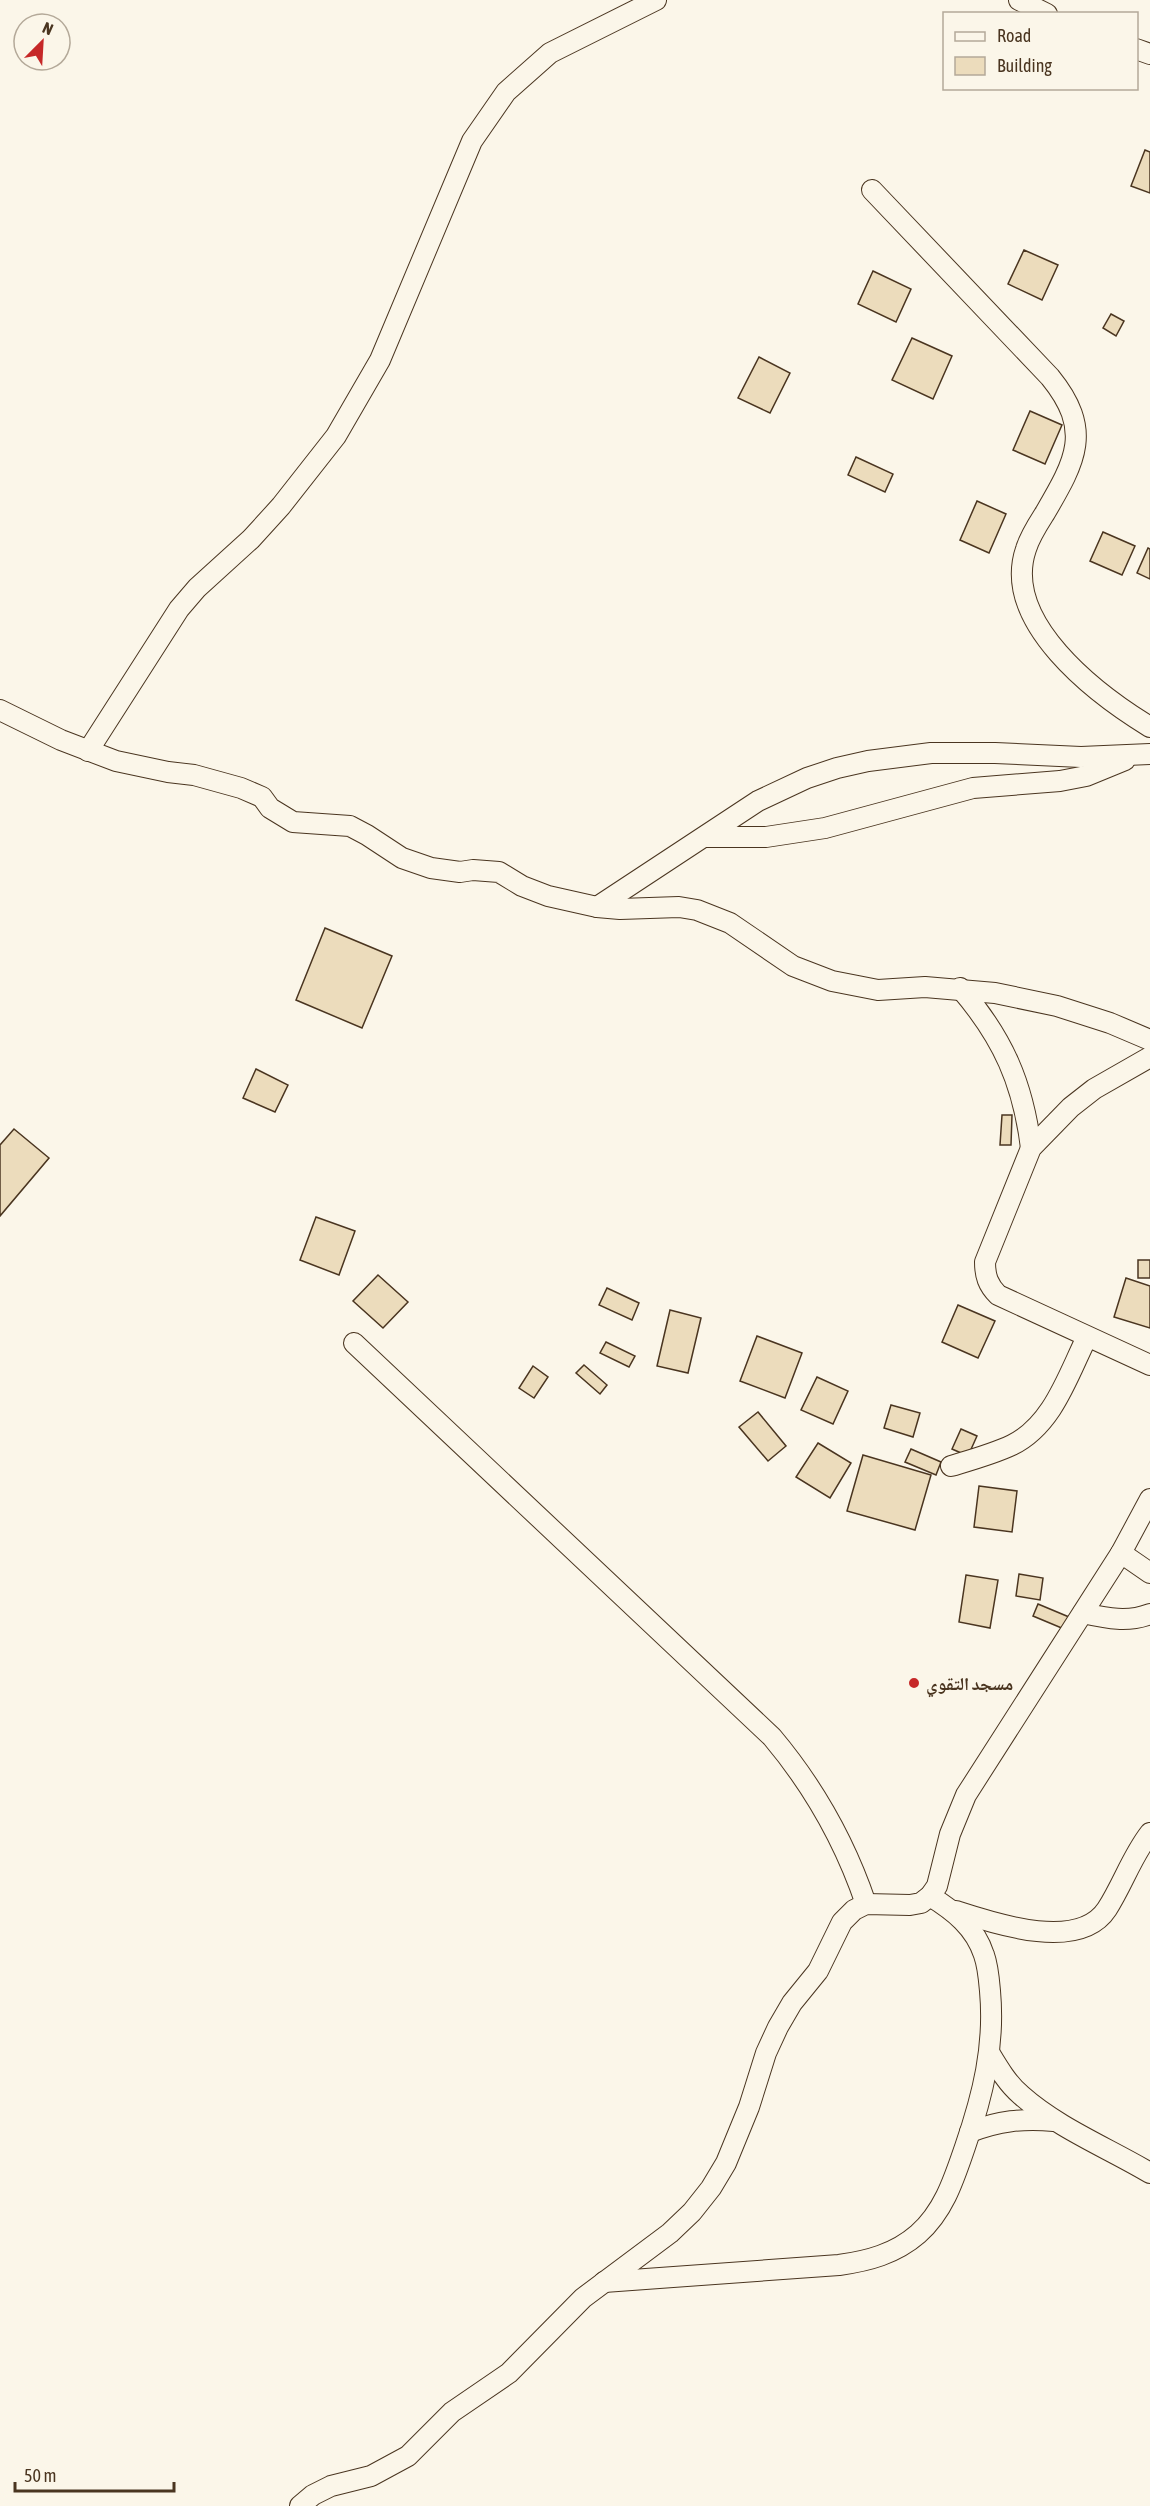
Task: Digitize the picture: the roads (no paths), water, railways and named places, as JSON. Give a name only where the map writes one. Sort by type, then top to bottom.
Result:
[{"type":"street","points":[[88,751],[179,609],[197,588],[251,539],[282,506],[342,427],[380,360],[472,141],[506,92],[550,53],[656,0]]},
{"type":"street","points":[[1019,0],[1043,12]]},
{"type":"street","points":[[872,190],[1065,395],[1074,416],[1077,439],[1073,462],[1026,549],[1022,569],[1023,590],[1029,609],[1060,654],[1084,680],[1111,702],[1150,727]]},
{"type":"street","points":[[0,711],[88,751],[142,767],[194,775],[241,788],[262,797],[281,816],[293,822],[350,826],[402,858],[430,868],[460,872],[473,870],[499,872],[522,886],[548,896],[597,907],[620,909],[679,907],[706,913],[730,923],[793,966],[812,975],[854,987],[878,990],[960,988],[995,993],[1057,1006],[1110,1023],[1150,1040]]},
{"type":"street","points":[[597,907],[735,816],[782,789],[837,768],[909,755],[963,752],[1081,757],[1142,755]]},
{"type":"street","points":[[706,837],[766,837],[825,828],[973,788],[1060,781],[1086,776],[1142,755]]},
{"type":"street","points":[[960,988],[996,1035],[1010,1062],[1025,1109],[1030,1148]]},
{"type":"street","points":[[1150,1057],[1094,1089],[1071,1107],[1030,1148],[985,1262],[985,1274],[990,1286],[998,1295],[1150,1365]]},
{"type":"street","points":[[951,1467],[1012,1445],[1039,1425],[1058,1397],[1087,1337]]},
{"type":"street","points":[[354,1343],[772,1737],[802,1775],[828,1815],[849,1859],[866,1904]]},
{"type":"street","points":[[300,2506],[313,2495],[331,2486],[371,2476],[408,2456],[452,2412],[509,2373],[566,2313],[670,2233],[692,2212],[711,2188],[739,2136],[766,2053],[778,2027],[792,2003],[818,1971],[842,1922],[854,1910],[866,1904],[910,1905],[921,1903],[930,1896],[937,1886],[950,1834],[966,1796],[1121,1553],[1150,1499]]},
{"type":"street","points":[[1121,1553],[1150,1573]]},
{"type":"street","points":[[1083,1613],[1110,1620],[1138,1618],[1150,1614]]},
{"type":"street","points":[[930,1896],[954,1910],[990,1921],[1065,1933],[1081,1930],[1095,1922],[1106,1910],[1150,1833]]},
{"type":"street","points":[[604,2282],[868,2261],[895,2250],[918,2234],[938,2212],[951,2187],[980,2102],[990,2054],[992,2006],[985,1955],[972,1930],[954,1910]]},
{"type":"street","points":[[990,2054],[1003,2075],[1019,2094],[1038,2109],[1150,2173]]},
{"type":"street","points":[[970,2132],[991,2124],[1014,2120],[1059,2122]]},
{"type":"place","name":"مسجد التقوي","points":[[914,1683]]}]
